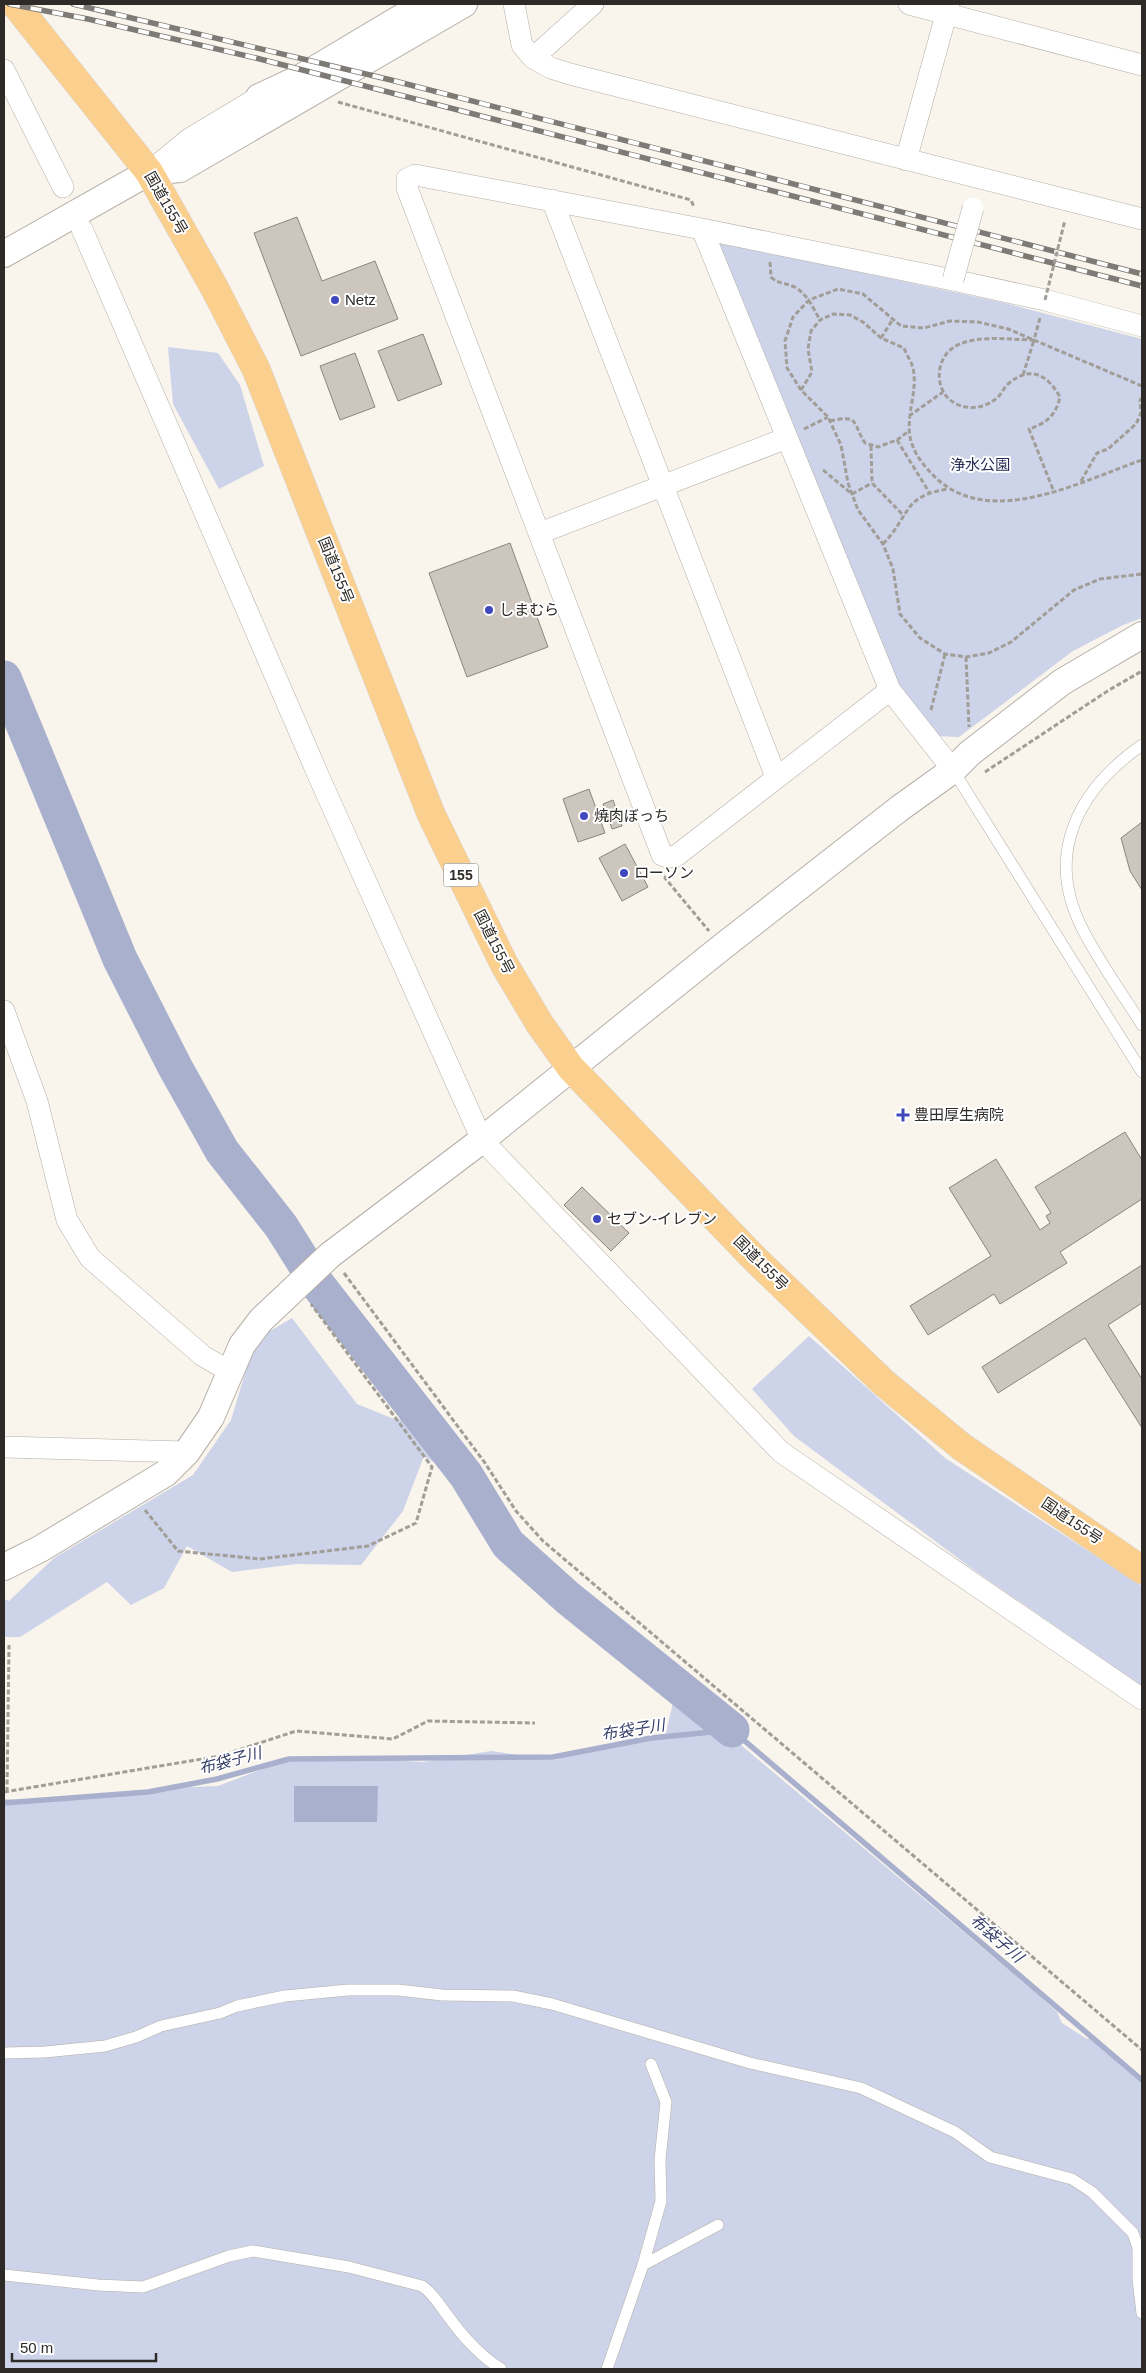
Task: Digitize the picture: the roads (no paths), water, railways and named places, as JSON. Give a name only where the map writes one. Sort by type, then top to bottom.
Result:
[{"type":"highway","name":"国道155号","points":[[15,4],[149,172],[214,287],[256,369],[431,814],[504,964],[539,1023],[571,1068],[755,1259],[884,1383],[962,1447],[1142,1570]]},
{"type":"street","points":[[4,254],[149,172],[189,139],[259,97],[300,78],[424,4]]},
{"type":"street","points":[[149,172],[180,169],[464,4]]},
{"type":"street","points":[[514,4],[522,45],[533,58],[550,68],[1142,219]]},
{"type":"street","points":[[533,58],[593,4]]},
{"type":"street","points":[[909,4],[948,9],[1142,65]]},
{"type":"street","points":[[906,160],[948,9]]},
{"type":"street","points":[[4,70],[63,188]]},
{"type":"street","points":[[890,690],[676,856],[667,858],[659,851],[540,533],[407,188],[407,179],[415,175],[702,228],[954,280],[1043,308],[1142,326]]},
{"type":"street","points":[[954,280],[980,179]]},
{"type":"street","points":[[552,200],[776,778]]},
{"type":"street","points":[[702,228],[890,690],[925,735],[962,770]]},
{"type":"street","points":[[82,229],[319,777],[482,1140],[781,1452],[1142,1699]]},
{"type":"street","points":[[540,533],[787,438]]},
{"type":"street","points":[[4,1567],[40,1549],[132,1494],[166,1472],[187,1452],[211,1417],[229,1371],[242,1345],[261,1320],[297,1284],[330,1255],[482,1140],[722,947],[900,808],[962,770],[1062,682],[1142,635]]},
{"type":"street","points":[[4,1010],[37,1101],[67,1220],[90,1258],[203,1356],[229,1371]]},
{"type":"street","points":[[4,1447],[187,1452]]},
{"type":"lane","points":[[1142,745],[1122,759],[1090,793],[1075,822],[1066,866],[1066,882],[1082,929],[1142,1025]]},
{"type":"lane","points":[[962,770],[1142,1072]]},
{"type":"lane","points":[[4,2053],[45,2052],[106,2046],[136,2037],[161,2026],[220,2013],[237,2006],[285,1996],[348,1990],[398,1990],[442,1995],[513,1996],[552,2004],[750,2063],[861,2088],[955,2132],[990,2157],[1072,2179],[1092,2192],[1133,2233],[1138,2248],[1138,2279],[1142,2313]]},
{"type":"lane","points":[[607,2369],[643,2265],[660,2201],[660,2160],[666,2102],[651,2064]]},
{"type":"lane","points":[[643,2265],[718,2225]]},
{"type":"lane","points":[[4,2275],[98,2285],[143,2287],[229,2256],[253,2252],[349,2267],[422,2286],[432,2293],[466,2341],[488,2361],[501,2369]]},
{"type":"waterway","points":[[4,678],[120,959],[175,1067],[222,1151],[281,1226],[318,1285],[466,1475],[508,1544],[568,1598],[732,1730]]},
{"type":"waterway","name":"布袋子川","points":[[4,1803],[148,1792],[217,1779],[289,1759],[553,1757],[651,1738],[732,1730],[1142,2080]]},
{"type":"railway","points":[[9,4],[88,19],[256,58],[1142,286]]},
{"type":"railway","points":[[73,4],[391,80],[1142,274]]},
{"type":"place","name":"Netz","points":[[335,300]]},
{"type":"place","name":"しまむら","points":[[489,610]]},
{"type":"place","name":"焼肉ぼっち","points":[[584,816]]},
{"type":"place","name":"ローソン","points":[[624,873]]},
{"type":"place","name":"豊田厚生病院","points":[[903,1115]]},
{"type":"place","name":"セブン-イレブン","points":[[597,1219]]},
{"type":"park label","name":"浄水公園","points":[[980,465]]}]
